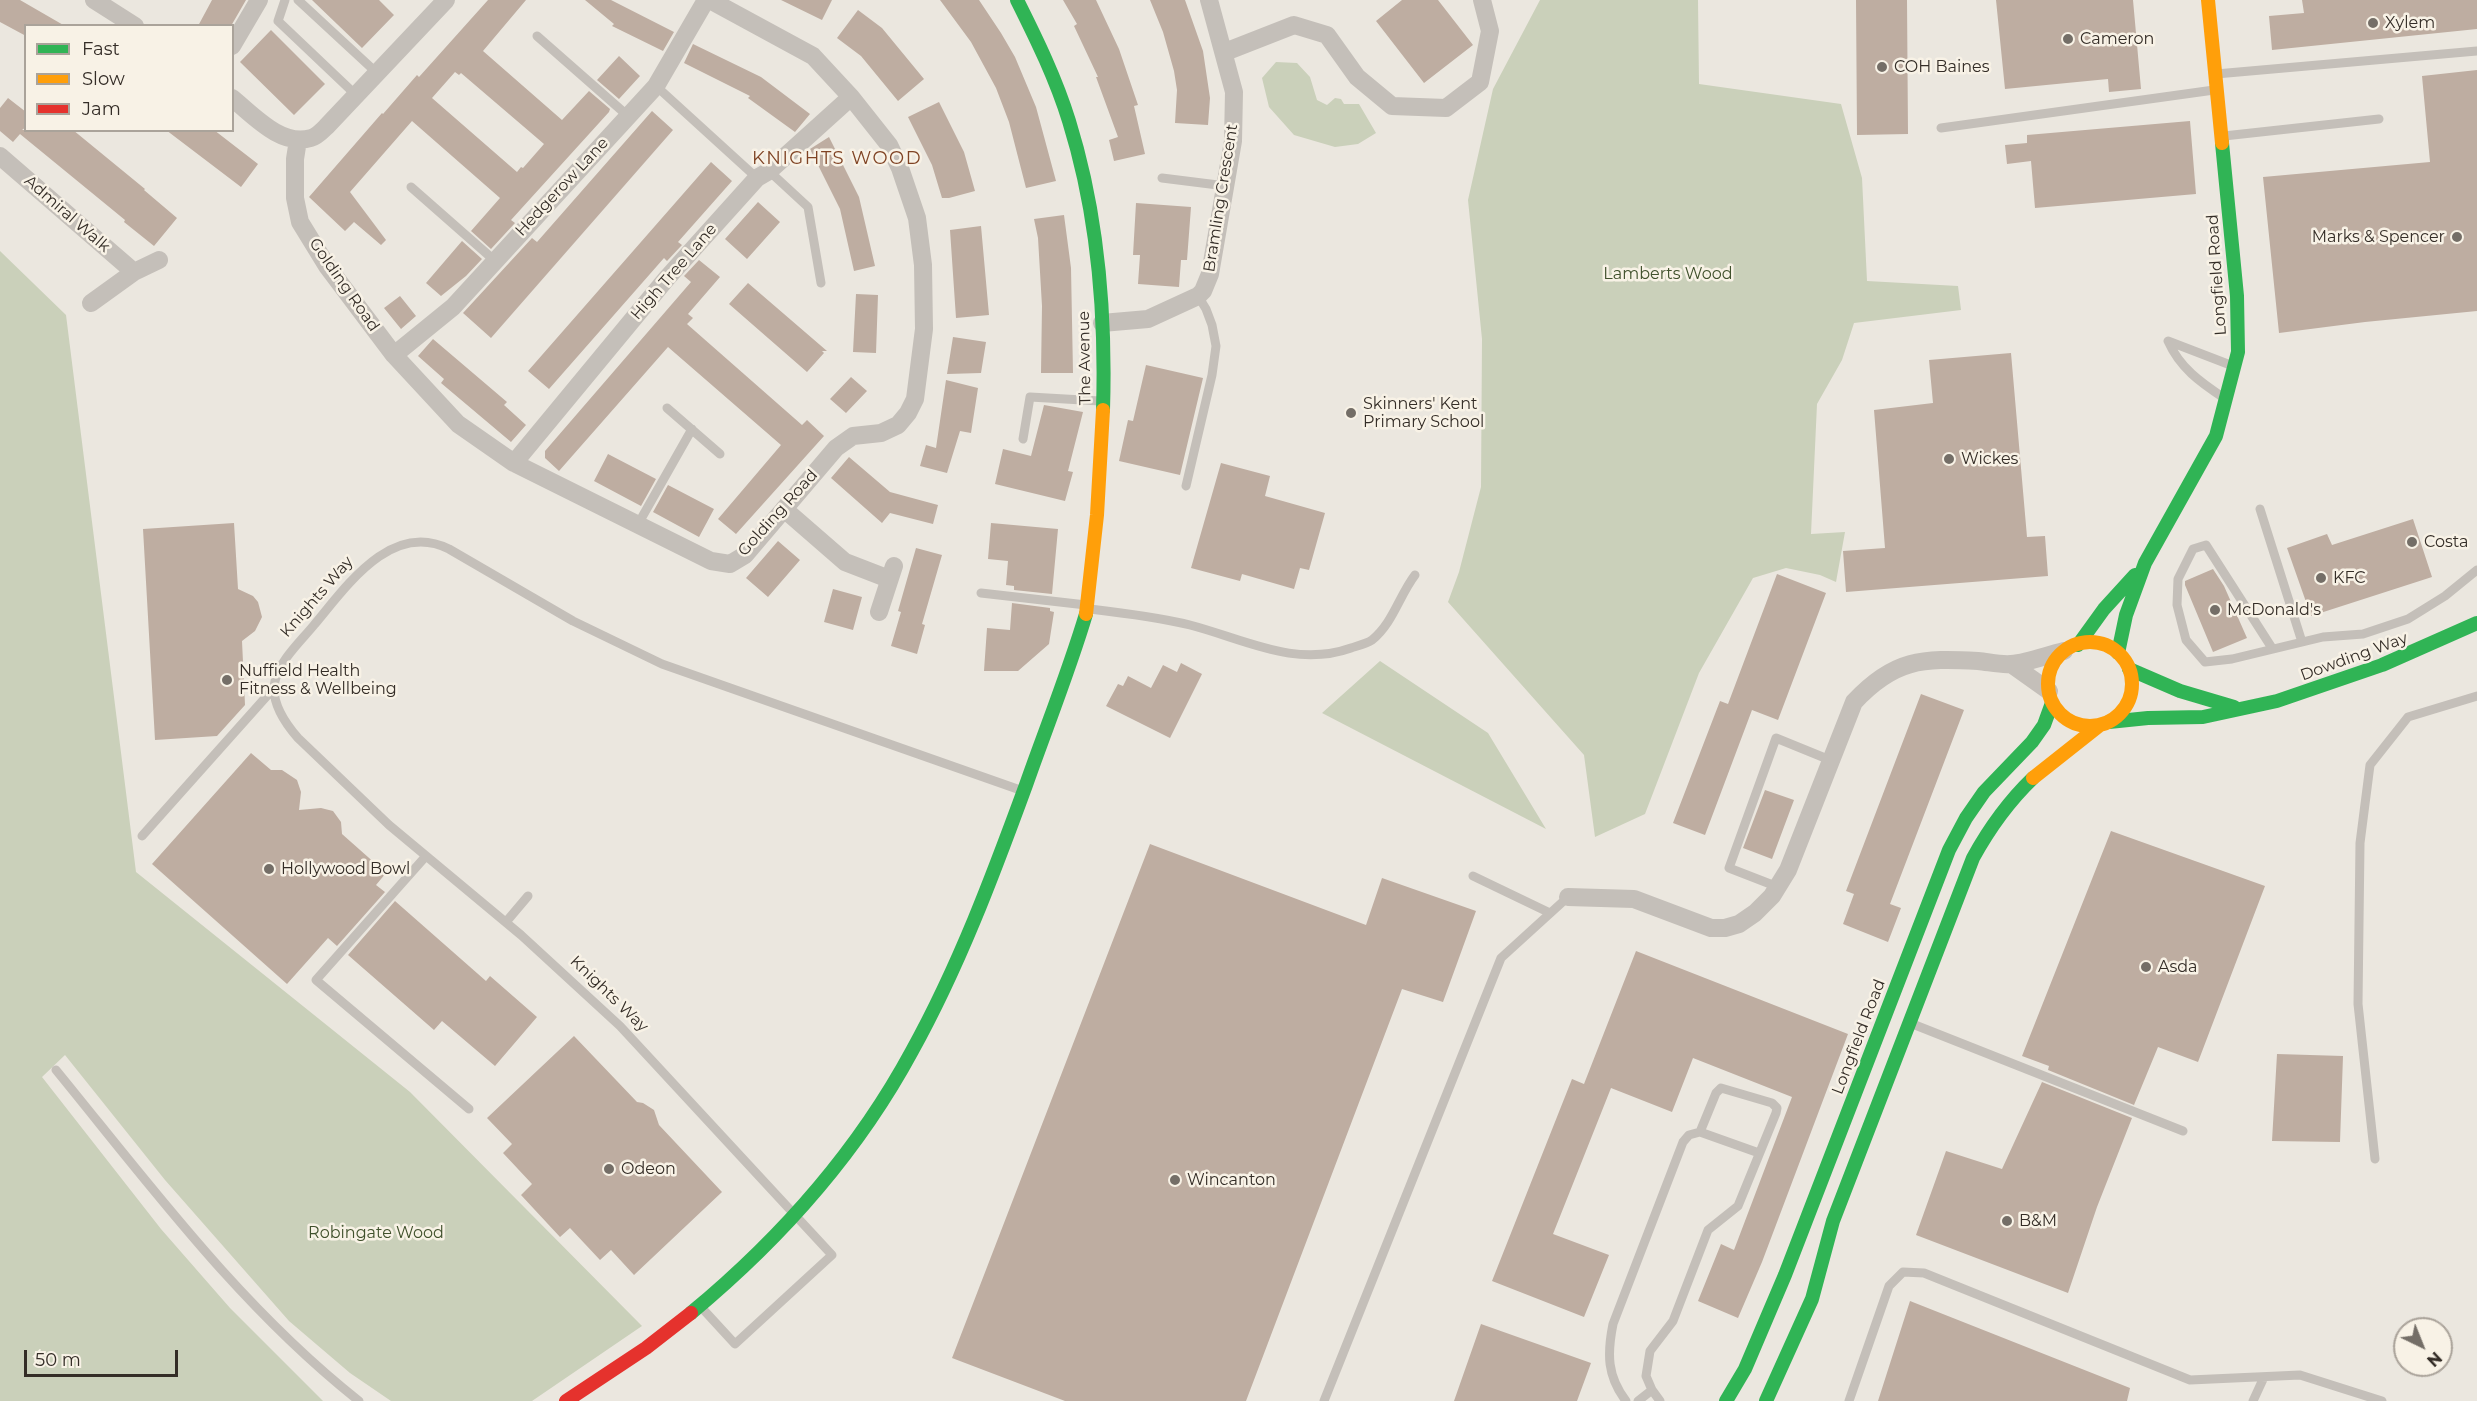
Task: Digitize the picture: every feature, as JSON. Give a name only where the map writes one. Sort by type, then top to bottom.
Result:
[{"type":"street","points":[[94,0],[132,24]]},
{"type":"street","points":[[234,100],[279,135],[298,140],[313,138],[357,96],[446,0]]},
{"type":"street","name":"Hedgerow Lane","points":[[394,355],[453,307],[656,86],[708,0]]},
{"type":"street","name":"Golding Road","points":[[298,140],[295,159],[295,198],[300,222],[327,266],[394,355],[458,424],[514,463],[711,561],[730,564],[745,555],[836,448],[854,436],[880,433],[897,425],[908,413],[915,399],[919,378],[924,329],[923,265],[917,218],[900,168],[889,145],[851,98],[813,56],[708,0]]},
{"type":"street","name":"The Avenue","points":[[1017,0],[1035,32],[1070,122],[1087,191],[1095,240],[1102,323],[1100,484],[1088,607],[1024,791]]},
{"type":"street","name":"Bramling Crescent","points":[[1198,296],[1203,291],[1210,273],[1233,141],[1234,92],[1225,52],[1209,0]]},
{"type":"street","points":[[1225,52],[1294,25],[1327,35],[1357,77],[1392,106],[1446,108],[1480,82],[1491,31],[1482,0]]},
{"type":"street","name":"Longfield Road","points":[[2118,652],[2126,615],[2145,564],[2216,436],[2238,352],[2237,296],[2208,0]]},
{"type":"street","points":[[234,42],[255,1]]},
{"type":"street","name":"High Tree Lane","points":[[514,463],[667,278],[763,174],[851,98]]},
{"type":"street","name":"Admiral Walk","points":[[0,156],[134,272]]},
{"type":"street","points":[[91,303],[134,272],[159,260]]},
{"type":"street","points":[[1102,323],[1148,319],[1198,296]]},
{"type":"street","points":[[784,509],[845,562],[891,572],[879,612]]},
{"type":"street","name":"Longfield Road","points":[[2071,648],[2145,564]]},
{"type":"street","name":"Dowding Way","points":[[2105,724],[2148,717],[2203,717],[2277,701],[2326,686],[2426,647],[2477,623]]},
{"type":"street","points":[[1568,897],[1634,899],[1711,928],[1725,928],[1739,924],[1755,914],[1772,896],[1788,870],[1854,702],[1867,687],[1886,672],[1910,663],[1937,659],[2011,664],[2071,648],[2099,644],[2118,652],[2129,669],[2132,681],[2129,699],[2120,714],[2038,773],[2008,802],[1990,826],[1973,858],[1833,1221],[1812,1299],[1766,1401]]},
{"type":"street","points":[[2050,697],[2051,669],[2071,648]]},
{"type":"street","points":[[2011,664],[2050,697],[2060,714],[2072,722],[2086,726],[2105,724]]},
{"type":"street","name":"Dowding Way","points":[[2129,669],[2160,685],[2194,698],[2237,708]]},
{"type":"street","name":"Longfield Road","points":[[1726,1401],[1745,1369],[1785,1275],[1949,850],[1965,818],[1984,792],[2032,742],[2044,725],[2050,697]]},
{"type":"street","points":[[566,1401],[642,1351],[700,1305],[795,1213],[860,1134],[924,1031],[971,930],[1024,791]]},
{"type":"lane","points":[[285,0],[278,21],[357,96]]},
{"type":"lane","points":[[298,0],[378,74]]},
{"type":"lane","points":[[537,36],[628,116]]},
{"type":"lane","points":[[2215,74],[2477,51]]},
{"type":"lane","points":[[656,86],[763,174],[808,207],[821,283]]},
{"type":"lane","points":[[1941,128],[2217,89]]},
{"type":"lane","points":[[2221,136],[2379,119]]},
{"type":"lane","points":[[1162,178],[1226,186]]},
{"type":"lane","points":[[411,188],[494,260]]},
{"type":"lane","points":[[1186,486],[1212,375],[1216,346],[1206,309],[1198,296]]},
{"type":"lane","points":[[2226,400],[2203,384],[2180,363],[2168,341],[2233,366]]},
{"type":"lane","points":[[1023,439],[1030,396],[1102,401]]},
{"type":"lane","points":[[666,408],[720,454]]},
{"type":"lane","points":[[637,526],[692,429]]},
{"type":"lane","points":[[2260,509],[2302,642]]},
{"type":"lane","name":"Knights Way","points":[[700,1305],[735,1344],[832,1255],[620,1026],[506,922],[374,811],[298,738],[281,713],[274,688],[275,680],[288,656],[369,564],[387,551],[406,544],[435,543],[573,621],[655,661],[1024,791]]},
{"type":"lane","points":[[2272,648],[2206,545],[2193,549],[2178,579],[2177,605],[2186,640],[2205,662],[2232,659],[2323,637],[2363,634],[2408,619],[2445,596],[2477,570]]},
{"type":"lane","points":[[981,593],[1151,617],[1190,625],[1286,655],[1333,654],[1370,641],[1388,623],[1402,591],[1415,575]]},
{"type":"lane","points":[[142,836],[274,688]]},
{"type":"lane","points":[[2375,1160],[2358,1004],[2360,843],[2370,765],[2408,717],[2477,696]]},
{"type":"lane","points":[[1778,887],[1729,868],[1776,738],[1830,760]]},
{"type":"lane","points":[[426,856],[316,980],[469,1109]]},
{"type":"lane","points":[[1473,876],[1550,913]]},
{"type":"lane","points":[[506,922],[528,896]]},
{"type":"lane","points":[[1324,1401],[1501,958],[1568,897]]},
{"type":"lane","points":[[1908,1022],[2183,1131]]},
{"type":"lane","points":[[56,1070],[253,1304],[300,1351],[358,1401]]},
{"type":"lane","points":[[1660,1401],[1646,1376],[1650,1351],[1673,1322],[1708,1230],[1738,1206],[1777,1108],[1772,1103],[1721,1088],[1716,1093],[1700,1132]]},
{"type":"lane","points":[[1626,1401],[1614,1381],[1609,1364],[1613,1324],[1677,1155],[1689,1135],[1700,1132],[1759,1154]]},
{"type":"lane","points":[[1849,1401],[1889,1286],[1903,1272],[1924,1273],[2190,1380],[2300,1375],[2382,1401]]},
{"type":"lane","points":[[2253,1401],[2264,1377]]},
{"type":"lane","points":[[1638,1401],[1652,1390]]},
{"type":"green space","name":"Lamberts Wood","points":[[1540,0],[1698,0],[1699,84],[1841,104],[1862,178],[1867,281],[1958,286],[1961,310],[1854,323],[1842,360],[1817,404],[1811,534],[1845,532],[1836,582],[1820,575],[1786,568],[1753,578],[1699,673],[1645,814],[1595,837],[1584,755],[1448,602],[1459,572],[1481,487],[1482,339],[1468,200],[1493,89]]},
{"type":"green space","points":[[1276,62],[1297,63],[1310,77],[1317,100],[1327,105],[1335,98],[1341,99],[1344,104],[1359,104],[1376,133],[1358,144],[1335,147],[1294,135],[1269,107],[1262,78]]},
{"type":"green space","name":"Robingate Wood","points":[[0,251],[66,315],[136,872],[410,1092],[642,1326],[532,1401],[391,1401],[350,1373],[289,1321],[165,1180],[65,1055],[42,1077],[161,1229],[230,1308],[323,1401],[0,1401]]},
{"type":"green space","points":[[1380,661],[1488,733],[1546,829],[1322,713]]},
{"type":"building","points":[[0,0],[20,0],[62,24],[24,24],[24,35],[0,22]]},
{"type":"building","points":[[212,0],[246,0],[232,24],[199,24]]},
{"type":"building","points":[[312,0],[379,0],[394,15],[362,48]]},
{"type":"building","points":[[488,0],[526,0],[483,51],[562,120],[589,91],[610,109],[511,220],[515,223],[491,249],[471,231],[500,198],[412,121],[350,192],[386,240],[381,245],[354,222],[345,231],[309,197],[382,113],[417,75],[419,77]],"holes":[[[455,72],[459,75],[461,73],[544,144],[517,172],[432,98]]]},
{"type":"building","points":[[585,0],[611,0],[674,32],[663,51],[612,26],[614,24]]},
{"type":"building","points":[[781,0],[832,0],[822,20]]},
{"type":"building","points":[[940,0],[979,0],[1001,33],[1015,57],[1036,107],[1056,181],[1026,188],[1009,122],[996,88],[971,42]]},
{"type":"building","points":[[1063,0],[1096,0],[1119,49],[1138,105],[1134,106],[1145,154],[1114,161],[1109,140],[1118,137],[1096,77],[1098,77],[1074,26],[1077,24]]},
{"type":"building","points":[[1150,0],[1185,0],[1203,51],[1210,98],[1208,125],[1175,123],[1177,90],[1174,71],[1163,32]]},
{"type":"building","points":[[1402,0],[1438,0],[1473,45],[1424,83],[1376,21]]},
{"type":"building","name":"COH Baines","points":[[1856,0],[1907,0],[1908,134],[1857,135]]},
{"type":"building","name":"Cameron","points":[[1996,0],[2133,0],[2141,89],[2109,92],[2108,79],[2005,89]]},
{"type":"building","name":"Xylem","points":[[2302,0],[2477,0],[2477,29],[2272,50],[2269,16],[2304,13]]},
{"type":"building","points":[[858,10],[882,28],[924,79],[898,101],[861,56],[837,38]]},
{"type":"building","points":[[271,30],[325,84],[294,115],[240,62]]},
{"type":"building","points":[[693,44],[761,77],[810,114],[795,132],[748,98],[750,96],[684,63]]},
{"type":"building","points":[[619,56],[640,76],[619,99],[597,80]]},
{"type":"building","points":[[2477,70],[2477,311],[2279,333],[2263,177],[2430,162],[2422,76]]},
{"type":"building","points":[[8,98],[24,110],[24,128],[22,130],[24,132],[75,132],[177,218],[154,246],[20,134],[13,142],[0,131],[0,108]]},
{"type":"building","points":[[939,102],[964,152],[975,191],[949,198],[942,198],[932,165],[908,117]]},
{"type":"building","points":[[652,111],[673,130],[491,338],[463,313],[532,238],[537,242]]},
{"type":"building","points":[[2190,121],[2196,194],[2035,208],[2031,161],[2007,164],[2005,145],[2027,143],[2027,135]]},
{"type":"building","points":[[169,132],[217,132],[258,164],[241,187]]},
{"type":"building","points":[[829,137],[859,197],[875,266],[854,271],[840,209],[810,149]]},
{"type":"building","points":[[711,162],[732,181],[678,242],[682,245],[667,261],[664,258],[549,389],[528,371]]},
{"type":"building","points":[[758,202],[780,222],[747,259],[725,239]]},
{"type":"building","points":[[1136,203],[1191,207],[1187,260],[1181,260],[1179,287],[1138,284],[1140,255],[1133,255]]},
{"type":"building","points":[[1064,215],[1071,268],[1073,373],[1041,373],[1042,306],[1038,238],[1034,219]]},
{"type":"building","points":[[981,226],[989,315],[956,318],[950,230]]},
{"type":"building","points":[[462,241],[482,259],[466,276],[441,296],[426,283]]},
{"type":"building","points":[[699,260],[720,277],[688,314],[693,318],[687,324],[802,425],[807,420],[824,436],[736,534],[718,519],[781,445],[668,347],[559,471],[545,458],[545,451],[691,282],[684,276]]},
{"type":"building","points":[[748,283],[827,351],[822,351],[824,353],[807,372],[729,304]]},
{"type":"building","points":[[856,294],[878,295],[876,353],[853,352]]},
{"type":"building","points":[[400,296],[416,316],[401,329],[384,308]]},
{"type":"building","points":[[953,337],[986,342],[981,373],[947,374]]},
{"type":"building","points":[[433,339],[507,402],[504,405],[526,425],[511,442],[441,383],[444,379],[418,356]]},
{"type":"building","points":[[2011,353],[2027,537],[2045,536],[2048,576],[1846,592],[1843,551],[1885,548],[1874,410],[1933,403],[1929,360]]},
{"type":"building","points":[[1146,365],[1203,378],[1180,475],[1119,461],[1128,420],[1133,421]]},
{"type":"building","points":[[851,377],[867,391],[846,413],[830,399]]},
{"type":"building","points":[[946,380],[978,388],[971,433],[960,431],[947,473],[920,466],[926,445],[936,448]]},
{"type":"building","points":[[1044,405],[1083,412],[1068,471],[1073,472],[1065,501],[995,484],[1003,449],[1031,456]]},
{"type":"building","points":[[608,454],[656,479],[641,506],[594,481]]},
{"type":"building","points":[[849,457],[890,492],[938,505],[933,524],[890,513],[882,523],[831,478]]},
{"type":"building","points":[[1221,463],[1270,476],[1265,496],[1325,513],[1309,570],[1300,568],[1294,589],[1242,574],[1240,581],[1191,568]]},
{"type":"building","points":[[668,485],[714,509],[699,537],[653,512]]},
{"type":"building","points":[[2413,519],[2432,577],[2311,616],[2287,548],[2327,534],[2332,545]]},
{"type":"building","points":[[234,523],[238,589],[253,596],[258,602],[262,617],[255,631],[242,641],[245,705],[217,736],[155,740],[143,529]]},
{"type":"building","points":[[991,523],[1058,529],[1052,594],[1014,590],[1014,586],[1006,585],[1008,561],[988,559]]},
{"type":"building","points":[[778,541],[800,560],[768,597],[746,578]]},
{"type":"building","points":[[916,548],[942,555],[922,624],[925,625],[917,654],[891,646],[901,612],[898,611]]},
{"type":"building","name":"McDonald's","points":[[2213,569],[2224,586],[2247,638],[2213,652],[2185,581]]},
{"type":"building","points":[[1777,574],[1826,593],[1778,720],[1752,710],[1705,835],[1673,823],[1720,701],[1728,704]]},
{"type":"building","points":[[833,589],[862,597],[853,630],[824,622]]},
{"type":"building","points":[[1012,603],[1050,608],[1050,611],[1054,612],[1049,644],[1018,671],[984,671],[987,628],[1010,630]]},
{"type":"building","points":[[1181,663],[1202,674],[1170,738],[1106,706],[1118,684],[1123,686],[1128,676],[1151,688],[1163,665],[1177,672]]},
{"type":"building","points":[[1921,694],[1964,710],[1890,904],[1901,908],[1888,942],[1843,924],[1854,894],[1846,891]]},
{"type":"building","name":"Hollywood Bowl","points":[[251,753],[271,770],[282,770],[297,780],[301,792],[299,810],[321,808],[333,811],[341,822],[342,834],[386,873],[376,885],[385,892],[337,946],[328,938],[287,984],[152,864]]},
{"type":"building","points":[[1765,790],[1794,800],[1772,859],[1743,848]]},
{"type":"building","name":"Asda","points":[[2111,831],[2265,886],[2198,1062],[2158,1047],[2134,1105],[2048,1070],[2049,1066],[2022,1056]]},
{"type":"building","name":"Wincanton","points":[[1150,844],[1366,925],[1382,878],[1476,911],[1443,1002],[1402,989],[1246,1401],[1065,1401],[952,1358]]},
{"type":"building","points":[[395,901],[486,981],[490,976],[537,1017],[495,1066],[442,1021],[434,1030],[348,955]]},
{"type":"building","points":[[1636,951],[1848,1034],[1762,1262],[1738,1318],[1698,1301],[1721,1244],[1734,1250],[1792,1097],[1693,1058],[1672,1112],[1611,1088],[1553,1234],[1609,1255],[1584,1317],[1492,1281],[1572,1079],[1584,1084]]},
{"type":"building","name":"Odeon","points":[[574,1036],[637,1102],[654,1110],[659,1125],[722,1192],[634,1275],[611,1250],[600,1260],[570,1228],[560,1237],[521,1195],[532,1184],[503,1153],[512,1144],[487,1118]]},
{"type":"building","points":[[2277,1054],[2343,1056],[2340,1142],[2272,1141]]},
{"type":"building","name":"B&M","points":[[2042,1082],[2132,1118],[2097,1207],[2068,1293],[1916,1235],[1946,1151],[2002,1169]]},
{"type":"building","points":[[1910,1301],[2130,1388],[2127,1401],[1878,1401]]},
{"type":"building","points":[[1481,1324],[1591,1363],[1577,1401],[1454,1401]]},
{"type":"traffic: fast","points":[[1017,0],[1046,60],[1064,105],[1087,192],[1101,300],[1103,410]]},
{"type":"traffic: fast","points":[[2118,653],[2126,615],[2145,563],[2216,436],[2238,352],[2237,296],[2222,143]]},
{"type":"traffic: fast","points":[[2078,645],[2104,609],[2135,575]]},
{"type":"traffic: fast","points":[[691,1313],[755,1255],[842,1159],[891,1088],[912,1051],[945,986],[988,886],[1057,700],[1086,614]]},
{"type":"traffic: fast","points":[[2109,722],[2148,718],[2203,717],[2277,701],[2382,665],[2477,623]]},
{"type":"traffic: fast","points":[[2129,669],[2180,691],[2234,707]]},
{"type":"traffic: fast","points":[[1726,1401],[1745,1369],[1785,1275],[1949,850],[1966,818],[1984,792],[2032,742],[2044,725],[2052,703]]},
{"type":"traffic: fast","points":[[1766,1401],[1812,1299],[1833,1221],[1973,858],[2000,815],[2033,778]]},
{"type":"traffic: slow","points":[[2208,0],[2222,143]]},
{"type":"traffic: slow","points":[[1086,614],[1097,515],[1103,410]]},
{"type":"traffic: slow","points":[[2090,642],[2106,645],[2120,654],[2129,668],[2132,684],[2129,700],[2120,714],[2106,723],[2090,726],[2074,723],[2060,714],[2051,700],[2048,684],[2051,668],[2060,654],[2074,645],[2090,642]]},
{"type":"traffic: slow","points":[[2033,778],[2100,725]]},
{"type":"traffic: jam","points":[[566,1401],[646,1348],[691,1313]]},
{"type":"place","name":"Xylem","points":[[2373,23]]},
{"type":"place","name":"Cameron","points":[[2068,39]]},
{"type":"place","name":"COH Baines","points":[[1882,67]]},
{"type":"place","name":"Marks & Spencer","points":[[2457,237]]},
{"type":"place","name":"Skinners' Kent Primary School","points":[[1351,413]]},
{"type":"place","name":"Wickes","points":[[1949,459]]},
{"type":"place","name":"Costa","points":[[2412,542]]},
{"type":"place","name":"KFC","points":[[2321,578]]},
{"type":"place","name":"McDonald's","points":[[2215,610]]},
{"type":"place","name":"Nuffield Health Fitness & Wellbeing","points":[[227,680]]},
{"type":"place","name":"Hollywood Bowl","points":[[269,869]]},
{"type":"place","name":"Asda","points":[[2146,967]]},
{"type":"place","name":"Odeon","points":[[609,1169]]},
{"type":"place","name":"Wincanton","points":[[1175,1180]]},
{"type":"place","name":"B&M","points":[[2007,1221]]},
{"type":"district","name":"KNIGHTS WOOD","points":[[837,159]]}]
